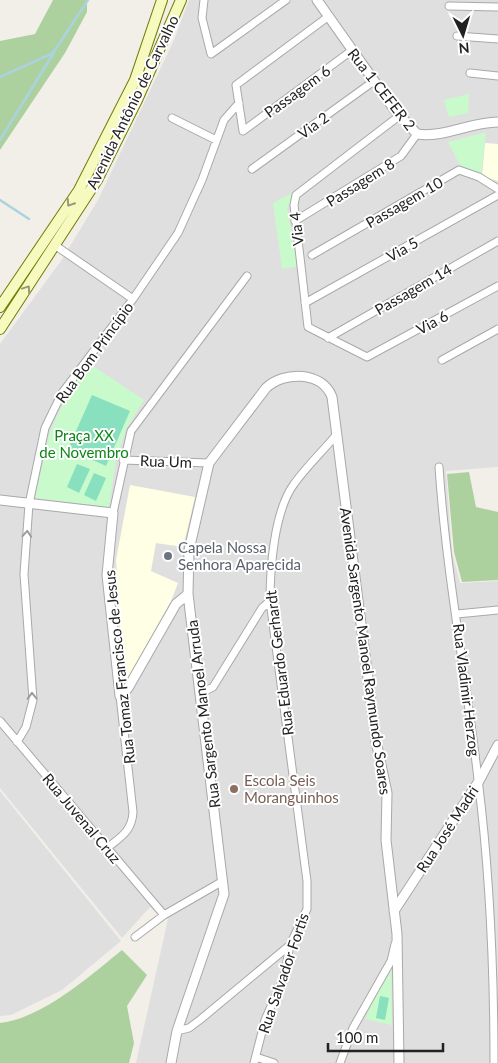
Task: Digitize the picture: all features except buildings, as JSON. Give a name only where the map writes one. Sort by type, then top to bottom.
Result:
[{"type":"main road","name":"Avenida Antônio de Carvalho","points":[[0,307],[79,190],[134,80],[162,0]]},
{"type":"main road","name":"Avenida Antônio de Carvalho","points":[[0,329],[56,246],[97,180],[137,100],[181,0]]},
{"type":"street","points":[[204,0],[202,18],[212,54],[286,0]]},
{"type":"street","name":"Rua 1 CEFER 2","points":[[317,0],[351,51],[400,116],[417,134],[433,134],[479,122],[498,122]]},
{"type":"street","points":[[449,6],[498,7]]},
{"type":"street","points":[[239,103],[236,85],[329,16]]},
{"type":"street","points":[[457,36],[498,39]]},
{"type":"street","name":"Passagem 6","points":[[239,103],[243,130],[351,51]]},
{"type":"street","points":[[470,73],[498,76]]},
{"type":"street","name":"Via 2","points":[[252,170],[374,81]]},
{"type":"street","name":"Rua Bom Princípio","points":[[17,742],[26,727],[33,700],[24,574],[28,504],[46,428],[62,393],[133,298],[186,219],[224,120],[239,103]]},
{"type":"street","name":"Via 4","points":[[367,357],[308,326],[294,205],[298,193],[400,116]]},
{"type":"street","points":[[172,118],[216,140]]},
{"type":"street","name":"Passagem 8","points":[[295,221],[401,156],[417,134]]},
{"type":"street","name":"Passagem 10","points":[[312,255],[459,170],[479,177],[498,189]]},
{"type":"street","name":"Via 5","points":[[305,303],[498,195]]},
{"type":"street","name":"Passagem 14","points":[[328,338],[498,241]]},
{"type":"street","points":[[56,246],[133,298]]},
{"type":"street","name":"Rua Tomaz Francisco de Jesus","points":[[107,848],[128,831],[133,817],[107,576],[113,513],[123,460],[131,431],[145,408],[247,276]]},
{"type":"street","name":"Via 6","points":[[367,357],[498,286]]},
{"type":"street","points":[[442,360],[498,329]]},
{"type":"street","name":"Avenida Sargento Manoel Raymundo Soares","points":[[274,380],[298,376],[318,381],[325,386],[332,397],[376,741],[387,793],[386,840],[397,934],[398,1063]]},
{"type":"street","name":"Rua Sargento Manoel Arruda","points":[[171,1063],[177,1031],[224,894],[188,594],[189,550],[209,463],[274,380]]},
{"type":"street","name":"Rua Eduardo Gerhardt","points":[[307,881],[270,601],[270,561],[281,516],[292,486],[337,434]]},
{"type":"street","name":"Rua Um","points":[[123,460],[209,463]]},
{"type":"street","name":"Rua Vladimir Herzog","points":[[439,467],[445,552],[457,614],[479,781],[496,945],[494,1063]]},
{"type":"street","points":[[0,500],[113,513]]},
{"type":"street","points":[[120,696],[128,688],[176,604],[188,594]]},
{"type":"street","points":[[200,693],[213,687],[262,608],[270,601]]},
{"type":"street","points":[[457,614],[498,610]]},
{"type":"street","name":"Rua Juvenal Cruz","points":[[0,721],[164,915]]},
{"type":"street","name":"Rua José Madri","points":[[394,911],[479,781],[498,745]]},
{"type":"street","points":[[135,937],[164,915],[223,881]]},
{"type":"street","name":"Rua Salvador Fortis","points":[[255,1060],[265,1020],[284,977],[290,944],[307,909],[307,881]]},
{"type":"street","points":[[340,1063],[353,1028],[391,961],[397,934]]},
{"type":"street","points":[[177,1031],[189,1028],[201,1019],[290,944]]},
{"type":"street","points":[[255,1060],[274,1063]]},
{"type":"shaded area","points":[[189,0],[498,0],[498,467],[446,471],[452,552],[460,583],[498,581],[498,1063],[136,1063],[168,919],[150,907],[122,938],[0,788],[0,344],[61,261],[98,200],[174,40]]},
{"type":"shaded area","points":[[485,143],[498,144],[498,181],[482,176]]},
{"type":"shaded area","points":[[130,485],[195,497],[183,547],[156,543],[151,571],[178,583],[171,601],[128,678],[123,678],[116,560]]},
{"type":"shaded area","points":[[0,791],[121,941],[62,990],[11,1015],[0,1016]]},
{"type":"green space","points":[[53,0],[87,0],[87,12],[65,53],[0,150],[0,41],[35,34]]},
{"type":"green space","points":[[469,94],[468,113],[449,117],[444,100]]},
{"type":"green space","points":[[486,132],[481,176],[461,167],[448,142]]},
{"type":"green space","points":[[299,189],[287,208],[298,266],[282,269],[273,203]]},
{"type":"green space","name":"Praça XX de Novembro","points":[[90,364],[144,400],[126,429],[116,460],[109,507],[35,498],[50,431],[70,389]]},
{"type":"green space","points":[[92,395],[130,411],[106,466],[68,449]]},
{"type":"green space","points":[[77,464],[90,469],[79,493],[67,487]]},
{"type":"green space","points":[[469,472],[476,507],[498,512],[498,580],[462,582],[454,552],[447,474]]},
{"type":"green space","points":[[94,473],[106,478],[96,501],[84,495]]},
{"type":"green space","points":[[122,950],[147,975],[127,1006],[134,1043],[129,1063],[0,1063],[0,1023],[32,1014],[48,1005],[64,995]]},
{"type":"green space","points":[[391,962],[392,1025],[365,1019]]},
{"type":"green space","points":[[380,996],[389,998],[385,1020],[376,1018]]},
{"type":"waterway","points":[[0,77],[53,53],[88,0]]},
{"type":"waterway","points":[[0,140],[53,54]]},
{"type":"waterway","points":[[0,200],[29,219]]},
{"type":"place","name":"Capela Nossa Senhora Aparecida","points":[[168,556]]},
{"type":"place","name":"Escola Seis Moranguinhos","points":[[234,789]]}]
